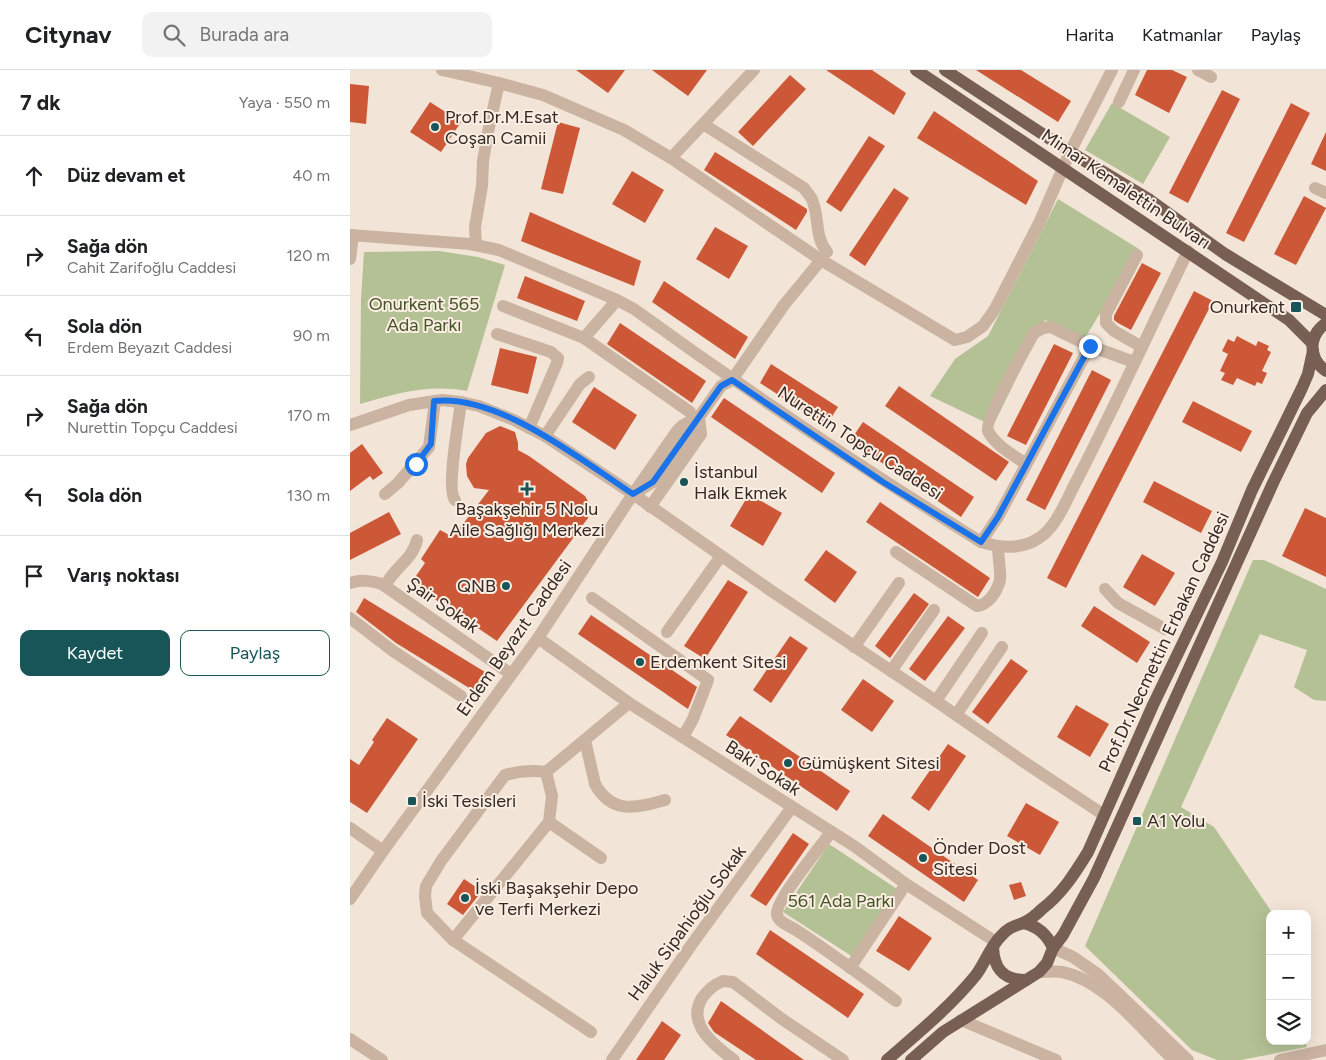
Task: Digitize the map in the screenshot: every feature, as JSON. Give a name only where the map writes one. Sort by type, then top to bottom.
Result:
[{"type":"main road","name":"Mimar Kemalettin Bulvarı","points":[[916,70],[1289,320],[1312,347],[1315,360],[1326,371]]},
{"type":"main road","name":"Mimar Kemalettin Bulvarı","points":[[945,70],[1070,152],[1150,200],[1225,254],[1326,316]]},
{"type":"main road","points":[[1312,347],[1315,334],[1326,323]]},
{"type":"main road","name":"Prof.Dr.Necmettin Erbakan Caddesi","points":[[1019,924],[1043,909],[1059,894],[1088,852],[1153,706],[1222,562],[1252,490],[1302,388],[1308,374],[1312,347]]},
{"type":"main road","name":"Prof.Dr.Necmettin Erbakan Caddesi","points":[[1053,948],[1063,935],[1094,878],[1273,483],[1307,413],[1326,390]]},
{"type":"main road","points":[[887,1060],[940,1013],[976,975],[994,944],[1008,929],[1019,924],[1038,928],[1049,939],[1053,948],[1047,963],[1039,972],[961,1020],[911,1060]]},
{"type":"main road","points":[[994,944],[996,965],[1002,972],[1008,978],[1026,980]]},
{"type":"street","points":[[442,70],[543,95],[624,130],[671,158],[955,340],[967,337],[983,326],[995,309],[1040,221],[1070,152],[1112,70]]},
{"type":"street","points":[[671,158],[754,70]]},
{"type":"street","points":[[1119,102],[1134,70]]},
{"type":"street","points":[[1198,70],[1211,77]]},
{"type":"street","points":[[476,245],[475,227],[482,186],[483,161],[499,83]]},
{"type":"street","points":[[703,124],[804,188],[813,199],[824,256]]},
{"type":"street","points":[[350,259],[351,235]]},
{"type":"street","name":"Nurettin Topçu Caddesi","points":[[351,235],[476,245],[499,250],[617,300],[634,309],[732,380],[883,482],[981,542],[998,547],[1011,548],[1028,544],[1040,538],[1052,526],[1086,461],[1188,251]]},
{"type":"street","points":[[1137,255],[1106,314],[1106,323],[1114,331],[1142,347]]},
{"type":"street","name":"Erdem Beyazıt Caddesi","points":[[350,899],[510,674],[538,638],[633,494],[653,482],[694,415],[721,386],[732,380],[784,305],[824,256]]},
{"type":"street","points":[[584,338],[617,300]]},
{"type":"street","points":[[503,306],[584,338],[694,415],[701,434],[650,506]]},
{"type":"street","points":[[1026,464],[1000,445],[988,431],[987,427],[993,411],[1034,333],[1043,328],[1051,327],[1090,346],[1134,362]]},
{"type":"street","points":[[497,334],[551,352],[558,358],[529,428]]},
{"type":"street","points":[[981,542],[998,517],[1090,346]]},
{"type":"street","points":[[545,436],[580,384],[589,377]]},
{"type":"street","points":[[350,425],[409,405],[434,401],[461,402],[479,406],[514,420],[545,436],[1104,815]]},
{"type":"street","points":[[385,494],[398,483],[429,447],[434,401]]},
{"type":"street","points":[[455,500],[452,495],[452,476],[461,402]]},
{"type":"street","points":[[385,586],[395,570],[412,554],[416,540]]},
{"type":"street","points":[[896,552],[977,606],[983,605],[990,600],[1000,580],[998,547]]},
{"type":"street","points":[[667,632],[721,556]]},
{"type":"street","name":"Şair Sokak","points":[[350,583],[370,581],[385,586],[510,674]]},
{"type":"street","points":[[854,647],[899,583]]},
{"type":"street","points":[[1105,589],[1118,603],[1165,628]]},
{"type":"street","points":[[592,598],[708,680],[693,719],[683,737]]},
{"type":"street","points":[[891,671],[934,610]]},
{"type":"street","points":[[350,618],[393,651],[461,696]]},
{"type":"street","points":[[936,701],[982,633]]},
{"type":"street","name":"Baki Sokak","points":[[538,638],[629,702],[831,832],[994,944]]},
{"type":"street","points":[[956,715],[1002,647]]},
{"type":"street","points":[[591,1032],[453,940],[427,913],[426,886],[441,861],[505,775],[517,771],[532,770],[546,772],[629,702]]},
{"type":"street","points":[[585,740],[595,784],[608,801],[621,807],[630,808],[665,800]]},
{"type":"street","points":[[453,940],[549,822],[552,796],[546,772]]},
{"type":"street","name":"Haluk Sipahioğlu Sokak","points":[[612,1060],[692,944],[792,807]]},
{"type":"street","points":[[549,822],[601,858]]},
{"type":"street","points":[[350,828],[383,851]]},
{"type":"street","points":[[831,832],[786,894],[777,908],[776,914],[781,921],[811,940],[896,1001]]},
{"type":"street","points":[[850,968],[906,884]]},
{"type":"street","points":[[1053,948],[1073,956],[1099,975],[1188,1060]]},
{"type":"street","points":[[1039,972],[1061,972],[1076,976],[1097,988],[1122,1008],[1174,1060]]},
{"type":"street","points":[[734,1060],[714,1045],[702,1030],[698,1019],[698,1007],[704,995],[723,981],[733,982],[782,1019],[843,1060]]},
{"type":"street","points":[[961,1020],[1056,1060]]},
{"type":"street","points":[[350,1039],[382,1060]]},
{"type":"street","points":[[1280,1060],[1326,1050]]},
{"type":"green space","points":[[1112,103],[1170,137],[1143,184],[1085,150]]},
{"type":"green space","points":[[1058,199],[1139,249],[1085,338],[1045,320],[993,426],[930,396],[955,359],[988,336]]},
{"type":"green space","name":"Onurkent 565 Ada Parkı","points":[[439,251],[478,257],[505,265],[467,391],[426,389],[400,393],[360,404],[361,299],[364,252]]},
{"type":"green space","points":[[1253,560],[1264,560],[1326,589],[1326,701],[1314,700],[1294,687],[1307,650],[1260,634],[1181,807],[1214,827],[1270,910],[1266,910],[1266,1045],[1306,1045],[1307,1047],[1241,1060],[1217,1060],[1192,1050],[1085,946]]},
{"type":"green space","name":"561 Ada Parkı","points":[[829,844],[897,889],[853,957],[783,912]]},
{"type":"building","points":[[576,70],[625,70],[608,93]]},
{"type":"building","points":[[652,70],[707,70],[688,96]]},
{"type":"building","points":[[826,70],[872,70],[906,93],[894,115]]},
{"type":"building","points":[[976,70],[1021,70],[1071,101],[1058,122]]},
{"type":"building","points":[[1147,70],[1172,70],[1187,77],[1169,113],[1135,95]]},
{"type":"building","points":[[790,75],[806,89],[753,146],[738,132]]},
{"type":"building","points":[[350,84],[369,86],[366,124],[350,122]]},
{"type":"building","points":[[1222,90],[1240,99],[1188,203],[1169,193]]},
{"type":"building","name":"Prof.Dr.M.Esat Coşan Camii","points":[[430,102],[461,122],[441,152],[410,132]]},
{"type":"building","points":[[1291,103],[1310,113],[1244,242],[1226,233]]},
{"type":"building","points":[[934,111],[1038,181],[1026,205],[917,138]]},
{"type":"building","points":[[558,122],[580,128],[563,194],[541,189]]},
{"type":"building","points":[[1326,132],[1326,171],[1311,164]]},
{"type":"building","points":[[869,136],[885,146],[841,212],[826,202]]},
{"type":"building","points":[[715,152],[807,209],[796,230],[704,170]]},
{"type":"building","points":[[632,171],[664,190],[645,223],[612,204]]},
{"type":"building","points":[[894,188],[909,198],[865,266],[849,255]]},
{"type":"building","points":[[1304,196],[1326,208],[1296,265],[1274,254]]},
{"type":"building","points":[[530,212],[641,261],[634,286],[521,241]]},
{"type":"building","points":[[715,227],[748,246],[729,279],[696,259]]},
{"type":"building","points":[[1142,263],[1161,273],[1131,330],[1114,320],[1114,316]]},
{"type":"building","points":[[525,276],[585,301],[577,321],[517,298]]},
{"type":"building","points":[[664,281],[748,337],[735,359],[652,302]]},
{"type":"building","points":[[1194,291],[1213,301],[1066,588],[1047,578]]},
{"type":"building","points":[[620,323],[706,381],[692,403],[607,344]]},
{"type":"building","points":[[1237,336],[1256,346],[1258,341],[1269,346],[1267,350],[1271,352],[1262,371],[1267,373],[1262,384],[1257,382],[1255,386],[1237,378],[1233,385],[1221,380],[1225,373],[1220,371],[1228,354],[1222,351],[1228,339],[1234,342]]},
{"type":"building","points":[[1054,344],[1073,353],[1026,445],[1007,436]]},
{"type":"building","points":[[500,348],[537,357],[528,394],[491,385]]},
{"type":"building","points":[[771,364],[838,407],[826,426],[760,383]]},
{"type":"building","points":[[1092,370],[1111,380],[1045,510],[1026,500]]},
{"type":"building","points":[[899,386],[1009,462],[996,481],[885,406]]},
{"type":"building","points":[[594,387],[637,415],[615,450],[572,422]]},
{"type":"building","points":[[724,398],[835,473],[822,493],[711,417]]},
{"type":"building","points":[[1193,401],[1252,431],[1241,452],[1182,422]]},
{"type":"building","points":[[863,422],[974,497],[961,517],[850,441]]},
{"type":"building","points":[[500,426],[515,432],[518,450],[585,496],[589,503],[589,510],[588,518],[497,641],[411,583],[425,563],[421,559],[440,530],[453,537],[489,490],[474,488],[467,476],[466,464],[468,458],[486,433]]},
{"type":"building","points":[[362,444],[383,473],[373,480],[370,476],[350,491],[350,453]]},
{"type":"building","points":[[1154,481],[1212,511],[1201,533],[1143,502]]},
{"type":"building","points":[[749,494],[782,513],[763,546],[730,526]]},
{"type":"building","points":[[880,502],[990,578],[978,597],[866,522]]},
{"type":"building","points":[[1305,508],[1326,518],[1326,577],[1282,556]]},
{"type":"building","points":[[389,512],[401,534],[350,560],[350,533]]},
{"type":"building","points":[[826,550],[857,572],[835,603],[804,580]]},
{"type":"building","points":[[1142,554],[1175,573],[1155,606],[1123,587]]},
{"type":"building","points":[[728,580],[748,592],[705,659],[684,646]]},
{"type":"building","points":[[914,593],[929,604],[890,658],[875,646]]},
{"type":"building","points":[[364,598],[485,672],[474,691],[396,643],[356,612]]},
{"type":"building","points":[[1094,606],[1150,642],[1137,663],[1081,626]]},
{"type":"building","name":"Erdemkent Sitesi","points":[[591,615],[697,687],[688,709],[578,634]]},
{"type":"building","points":[[948,616],[965,628],[925,681],[909,669]]},
{"type":"building","points":[[790,636],[808,648],[771,703],[753,690]]},
{"type":"building","points":[[1011,659],[1028,671],[988,724],[972,712]]},
{"type":"building","points":[[863,679],[894,701],[872,732],[841,710]]},
{"type":"building","points":[[1076,705],[1109,724],[1090,757],[1057,737]]},
{"type":"building","name":"Gümüşkent Sitesi","points":[[740,716],[850,791],[837,811],[726,735]]},
{"type":"building","points":[[387,718],[418,739],[367,813],[350,802],[350,759],[359,765],[374,742],[372,740]]},
{"type":"building","points":[[948,744],[966,756],[929,811],[911,798]]},
{"type":"building","points":[[1026,803],[1059,822],[1040,855],[1007,836]]},
{"type":"building","name":"Önder Dost Sitesi","points":[[883,814],[978,880],[964,902],[868,836]]},
{"type":"building","points":[[793,833],[809,844],[766,906],[750,896]]},
{"type":"building","name":"İski Başakşehir Depo ve Terfi Merkezi","points":[[464,879],[482,891],[463,915],[447,904]]},
{"type":"building","points":[[1021,882],[1026,896],[1014,900],[1009,885]]},
{"type":"building","points":[[899,916],[932,938],[909,971],[876,951]]},
{"type":"building","points":[[770,930],[864,994],[848,1018],[756,954]]},
{"type":"building","points":[[721,1001],[804,1060],[756,1060],[714,1032],[708,1023]]},
{"type":"building","points":[[662,1021],[681,1035],[664,1060],[636,1060]]},
{"type":"place","name":"Prof.Dr.M.Esat Coşan Camii","points":[[435,127]]},
{"type":"place","name":"Onurkent","points":[[1296,307]]},
{"type":"place","name":"İstanbul Halk Ekmek","points":[[684,482]]},
{"type":"place","name":"Başakşehir 5 Nolu Aile Sağlığı Merkezi","points":[[527,489]]},
{"type":"place","name":"QNB","points":[[506,586]]},
{"type":"place","name":"Erdemkent Sitesi","points":[[640,662]]},
{"type":"place","name":"Gümüşkent Sitesi","points":[[788,763]]},
{"type":"place","name":"İski Tesisleri","points":[[412,801]]},
{"type":"place","name":"A1 Yolu","points":[[1137,821]]},
{"type":"place","name":"Önder Dost Sitesi","points":[[923,858]]},
{"type":"place","name":"İski Başakşehir Depo ve Terfi Merkezi","points":[[465,898]]},
{"type":"route","points":[[416,464],[431,444],[434,401],[461,402],[479,406],[514,420],[545,436],[633,494],[653,482],[721,386],[732,380],[883,482],[981,542],[998,517],[1090,346]]}]
